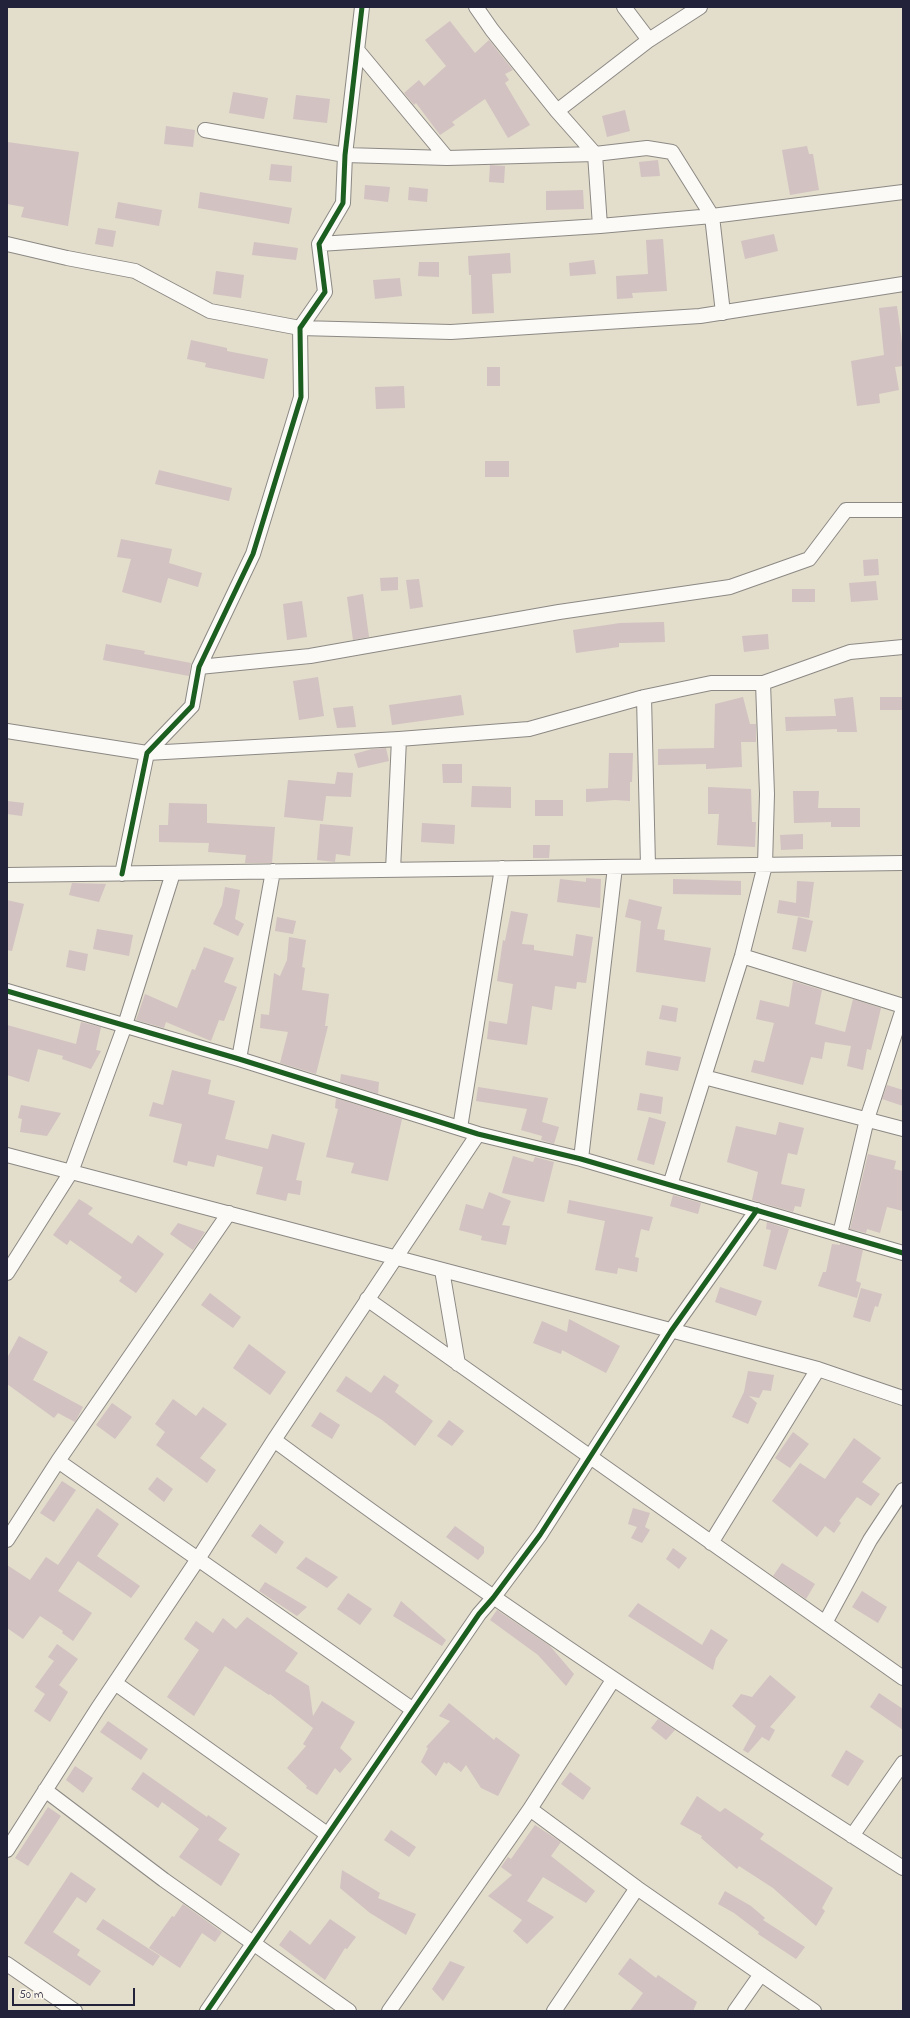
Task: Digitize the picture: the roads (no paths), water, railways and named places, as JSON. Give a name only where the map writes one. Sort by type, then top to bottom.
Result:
[{"type":"street","points":[[122,874],[147,753],[192,706],[199,667],[253,554],[302,397],[300,328],[324,292],[319,244],[343,203],[344,156],[358,51],[362,7]]},
{"type":"street","points":[[476,7],[492,30],[557,111],[595,154],[600,226]]},
{"type":"street","points":[[624,7],[649,40]]},
{"type":"street","points":[[557,111],[649,40],[700,7]]},
{"type":"street","points":[[358,51],[447,158]]},
{"type":"street","points":[[205,130],[344,156],[447,158],[595,154],[647,148],[672,152],[712,216],[723,313]]},
{"type":"street","points":[[319,244],[600,226],[712,216],[903,192]]},
{"type":"street","points":[[7,244],[68,258],[136,271],[210,311],[300,328],[451,332],[692,317],[903,284]]},
{"type":"street","points":[[199,667],[310,656],[559,612],[730,587],[809,559],[846,510],[903,510]]},
{"type":"street","points":[[7,731],[147,753],[399,739],[529,729],[644,697],[711,683],[763,683],[850,652],[903,647]]},
{"type":"street","points":[[670,1185],[742,956],[765,865],[767,794],[763,683]]},
{"type":"street","points":[[644,697],[648,866]]},
{"type":"street","points":[[393,870],[399,739]]},
{"type":"street","points":[[7,875],[903,863]]},
{"type":"street","points":[[582,1159],[615,867]]},
{"type":"street","points":[[460,1128],[502,868]]},
{"type":"street","points":[[239,1059],[273,871]]},
{"type":"street","points":[[7,1273],[71,1172],[125,1025],[173,873]]},
{"type":"street","points":[[742,956],[903,1006]]},
{"type":"street","points":[[7,991],[239,1059],[478,1134],[582,1159],[903,1253]]},
{"type":"street","points":[[840,1234],[867,1119],[903,1009]]},
{"type":"street","points":[[704,1076],[903,1129]]},
{"type":"street","points":[[7,1850],[198,1559],[274,1440],[478,1134]]},
{"type":"street","points":[[7,1155],[671,1330],[818,1370],[903,1398]]},
{"type":"street","points":[[207,2011],[412,1709],[479,1614],[493,1598],[540,1535],[589,1456],[671,1330],[757,1210]]},
{"type":"street","points":[[7,1540],[58,1461],[229,1214]]},
{"type":"street","points":[[442,1270],[458,1364]]},
{"type":"street","points":[[367,1299],[903,1678]]},
{"type":"street","points":[[711,1543],[818,1370]]},
{"type":"street","points":[[274,1440],[493,1598],[613,1680],[903,1868]]},
{"type":"street","points":[[58,1461],[412,1709]]},
{"type":"street","points":[[825,1623],[870,1540],[903,1490]]},
{"type":"street","points":[[389,2011],[530,1810],[613,1680]]},
{"type":"street","points":[[115,1684],[327,1834]]},
{"type":"street","points":[[852,1836],[903,1763]]},
{"type":"street","points":[[45,1790],[164,1880],[349,2011]]},
{"type":"street","points":[[530,1810],[637,1888],[814,2011]]},
{"type":"street","points":[[554,2011],[637,1888]]},
{"type":"street","points":[[7,1964],[75,2011]]},
{"type":"street","points":[[735,2011],[761,1974]]}]
